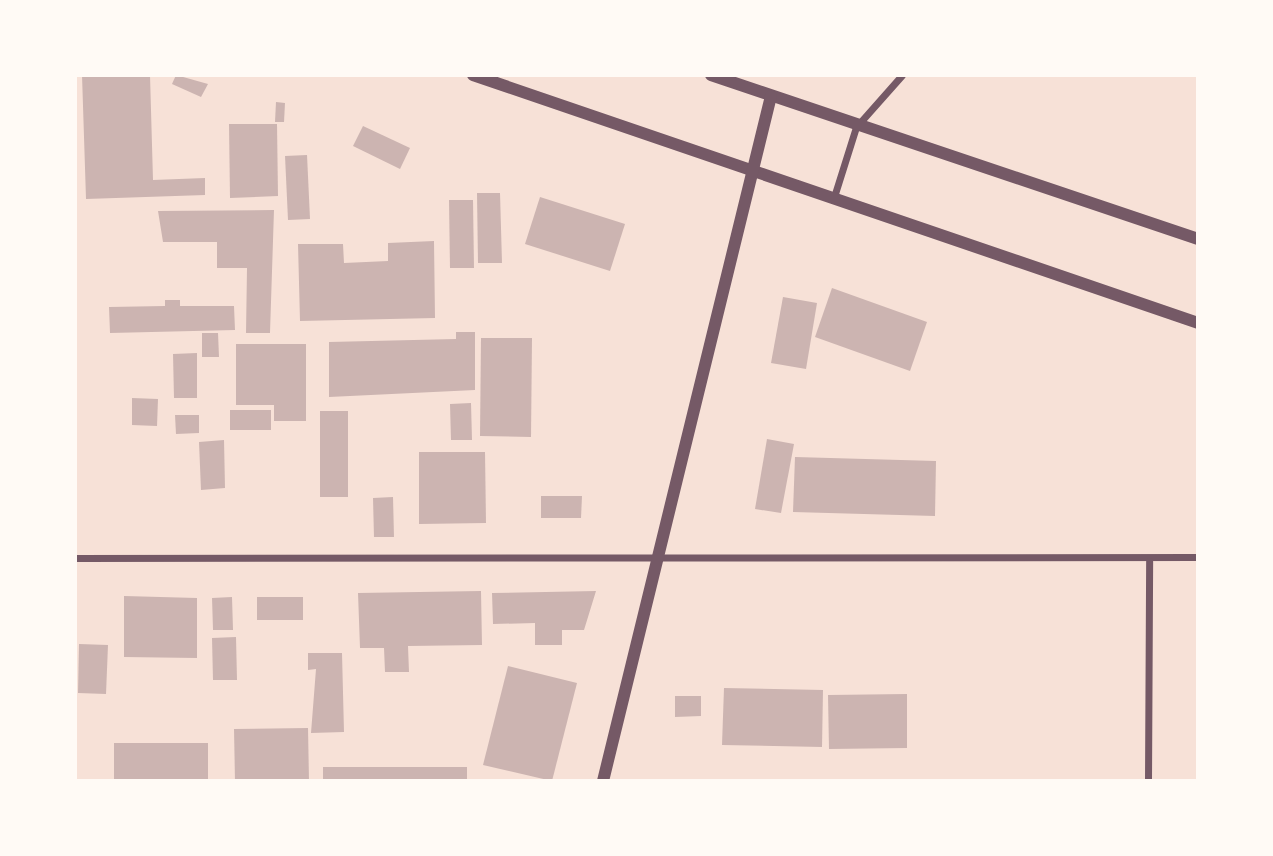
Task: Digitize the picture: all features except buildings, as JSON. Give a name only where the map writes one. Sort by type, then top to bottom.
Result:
[{"type":"street","points":[[473,75],[1198,323]]},
{"type":"street","points":[[710,75],[856,127],[1198,239]]},
{"type":"street","points":[[833,200],[856,127],[902,75]]},
{"type":"street","points":[[603,781],[771,96]]},
{"type":"street","points":[[75,558],[1149,561],[1198,557]]},
{"type":"street","points":[[1148,781],[1149,561]]}]
